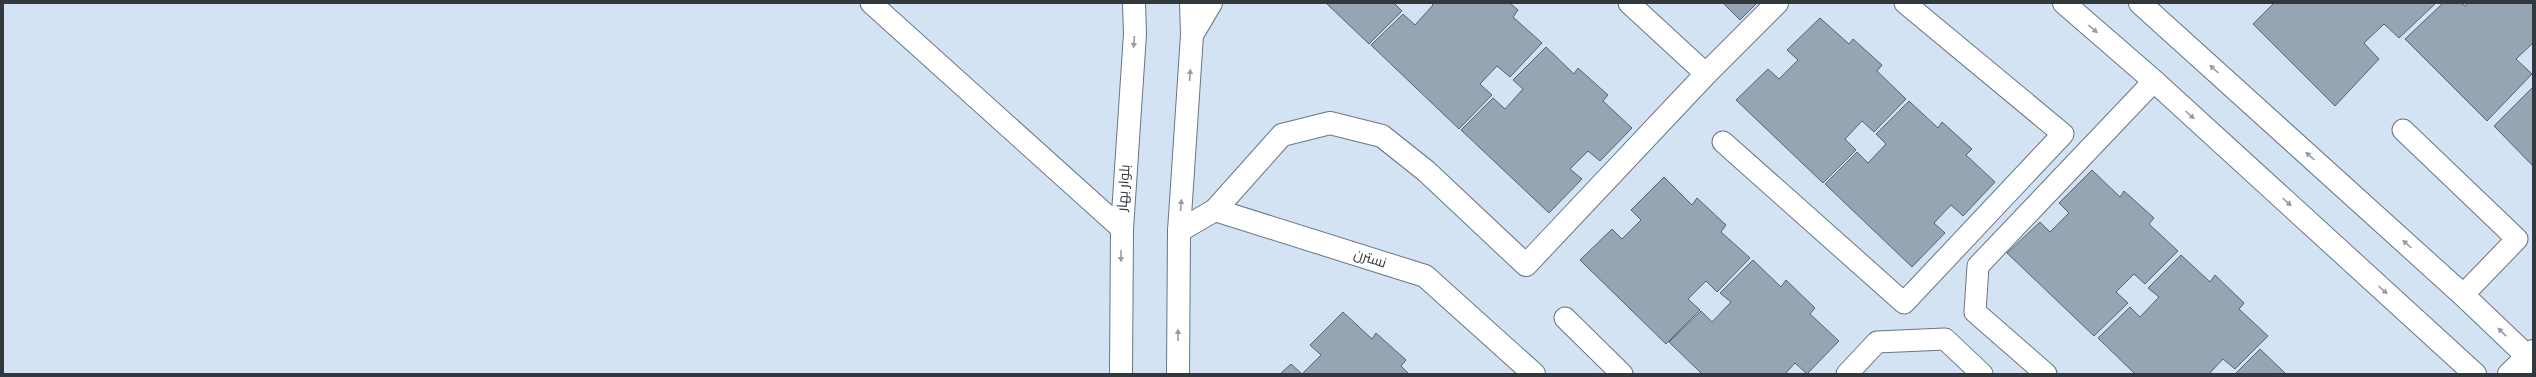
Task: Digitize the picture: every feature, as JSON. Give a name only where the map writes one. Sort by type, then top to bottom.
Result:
[{"type":"street","name":"بلوار بهار","points":[[1121,374],[1122,229],[1135,34],[1134,3]]},
{"type":"street","points":[[1178,374],[1179,231],[1192,35],[1191,3]]},
{"type":"street","points":[[1192,35],[1211,3]]},
{"type":"street","points":[[1179,231],[1215,210],[1282,135],[1330,123],[1382,136],[1426,171],[1526,265],[1706,74],[1778,3]]},
{"type":"street","points":[[2064,3],[2154,81],[2475,374]]},
{"type":"street","points":[[2140,3],[2463,295],[2530,360],[2509,374]]},
{"type":"street","name":"نسترن","points":[[1215,210],[1426,276],[1534,374]]},
{"type":"lane","points":[[871,3],[1122,229]]},
{"type":"lane","points":[[1629,3],[1706,74]]},
{"type":"lane","points":[[1723,142],[1904,303],[2063,134],[1905,3]]},
{"type":"lane","points":[[2046,374],[1975,312],[1978,266],[2154,81]]},
{"type":"lane","points":[[2403,130],[2517,239],[2463,295]]},
{"type":"lane","points":[[1565,318],[1622,374]]},
{"type":"lane","points":[[1848,374],[1877,342],[1945,339],[1982,374]]},
{"type":"building","points":[[1326,3],[1394,3],[1402,11],[1369,44]]},
{"type":"building","points":[[1431,3],[1510,3],[1518,10],[1513,17],[1542,43],[1510,77],[1497,66],[1480,84],[1492,95],[1459,129],[1371,45],[1403,14],[1415,25],[1433,5]]},
{"type":"building","points":[[1723,3],[1757,3],[1740,20]]},
{"type":"building","points":[[2274,3],[2436,3],[2399,38],[2384,24],[2364,43],[2379,59],[2335,106],[2253,24]]},
{"type":"building","points":[[2443,3],[2461,3],[2465,6],[2468,3],[2533,3],[2533,43],[2516,59],[2532,74],[2487,121],[2405,39]]},
{"type":"building","points":[[1820,18],[1849,44],[1853,39],[1882,65],[1877,71],[1906,99],[1874,132],[1862,121],[1845,139],[1856,150],[1823,183],[1736,100],[1768,69],[1779,79],[1798,60],[1787,50]]},
{"type":"building","points":[[1546,47],[1574,74],[1578,68],[1608,95],[1603,101],[1632,128],[1600,161],[1588,151],[1570,169],[1582,179],[1549,213],[1461,130],[1493,98],[1505,109],[1523,89],[1513,80]]},
{"type":"building","points":[[2533,87],[2533,166],[2494,126]]},
{"type":"building","points":[[1909,101],[1938,128],[1942,122],[1972,149],[1966,155],[1995,182],[1963,216],[1951,205],[1934,223],[1945,233],[1912,267],[1825,184],[1857,152],[1868,163],[1886,144],[1876,134]]},
{"type":"building","points":[[2092,170],[2120,197],[2124,191],[2154,218],[2149,224],[2178,251],[2145,284],[2134,274],[2116,292],[2128,303],[2094,336],[2007,253],[2040,222],[2050,232],[2069,213],[2059,203]]},
{"type":"building","points":[[1664,177],[1692,205],[1697,198],[1726,225],[1721,232],[1750,258],[1717,292],[1706,281],[1688,299],[1700,310],[1666,344],[1580,260],[1612,229],[1622,239],[1641,220],[1631,210]]},
{"type":"building","points":[[2181,255],[2210,282],[2215,275],[2244,303],[2239,309],[2268,336],[2235,369],[2223,359],[2209,374],[2135,374],[2098,338],[2130,307],[2140,317],[2159,297],[2148,288]]},
{"type":"building","points":[[1753,260],[1781,287],[1786,280],[1815,308],[1810,314],[1839,341],[1807,374],[1795,363],[1785,374],[1702,374],[1669,342],[1701,311],[1712,322],[1731,302],[1720,293]]},
{"type":"building","points":[[1343,312],[1372,339],[1376,333],[1406,360],[1401,366],[1409,374],[1302,374],[1321,355],[1310,345]]},
{"type":"building","points":[[2260,349],[2286,374],[2235,374]]},
{"type":"building","points":[[1291,364],[1302,374],[1280,374]]}]
